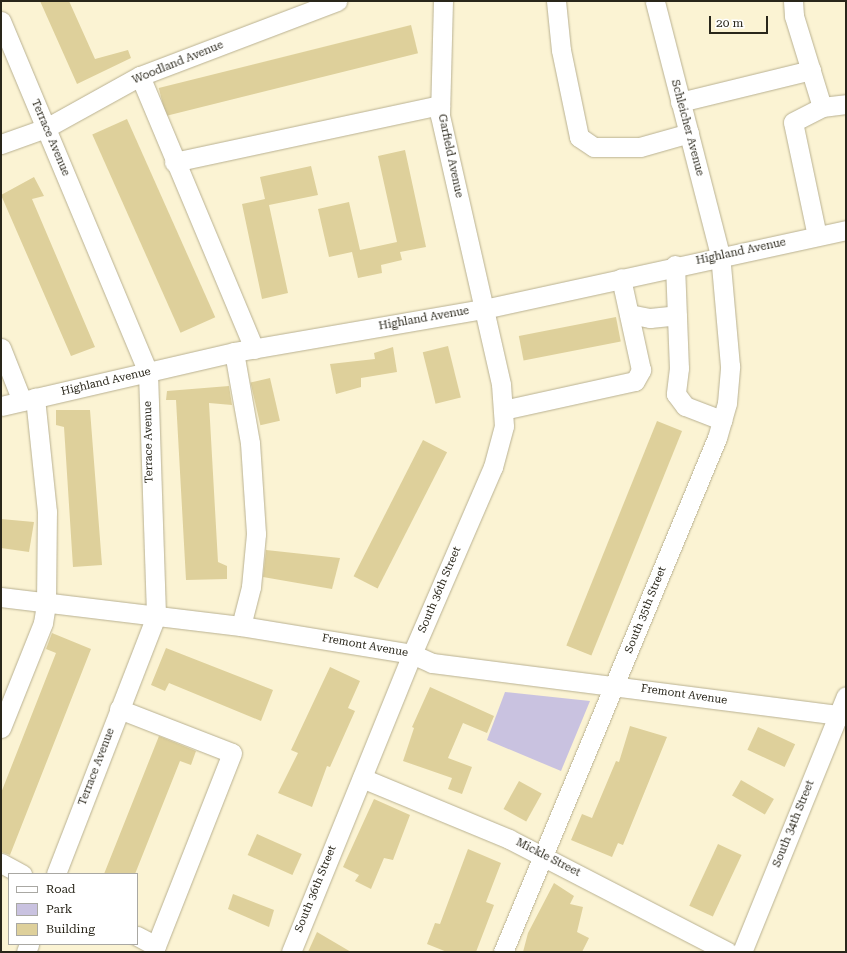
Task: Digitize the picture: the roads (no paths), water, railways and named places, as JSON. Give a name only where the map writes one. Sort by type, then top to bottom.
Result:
[{"type":"street","name":"Woodland Avenue","points":[[1,144],[46,128],[140,76],[337,1]]},
{"type":"street","name":"Garfield Avenue","points":[[443,1],[440,105],[484,309]]},
{"type":"street","points":[[556,1],[561,50],[579,137],[594,147],[640,147],[689,133]]},
{"type":"street","name":"Schleicher Avenue","points":[[655,1],[720,255]]},
{"type":"street","points":[[793,1],[794,16],[822,107]]},
{"type":"street","name":"Terrace Avenue","points":[[1,21],[148,373],[156,616],[56,873]]},
{"type":"street","points":[[680,102],[811,70]]},
{"type":"street","points":[[140,76],[174,162],[254,349]]},
{"type":"street","points":[[817,236],[793,122],[822,107],[846,104]]},
{"type":"street","points":[[174,162],[440,105]]},
{"type":"street","name":"Highland Avenue","points":[[1,406],[234,352],[484,309],[720,255],[846,230]]},
{"type":"street","name":"South 35th Street","points":[[503,952],[615,685],[722,420],[730,366],[720,255]]},
{"type":"street","points":[[676,265],[676,394],[685,406],[722,420]]},
{"type":"street","points":[[503,410],[635,381],[641,370],[621,278]]},
{"type":"street","name":"South 36th Street","points":[[290,952],[412,654],[493,468],[504,426],[502,384],[484,309]]},
{"type":"street","points":[[629,314],[650,318],[677,315]]},
{"type":"street","points":[[1,348],[29,400],[47,512],[46,603],[44,619],[1,728]]},
{"type":"street","points":[[234,352],[250,443],[256,534],[251,587],[242,626]]},
{"type":"street","name":"Fremont Avenue","points":[[1,597],[242,626],[412,654],[432,663],[615,685],[842,716]]},
{"type":"street","name":"South 34th Street","points":[[742,952],[842,716],[846,696]]},
{"type":"street","points":[[119,709],[232,753],[156,946],[138,937]]},
{"type":"street","name":"Mickle Street","points":[[362,778],[544,855],[728,952]]},
{"type":"street","points":[[1,863],[20,873]]}]
